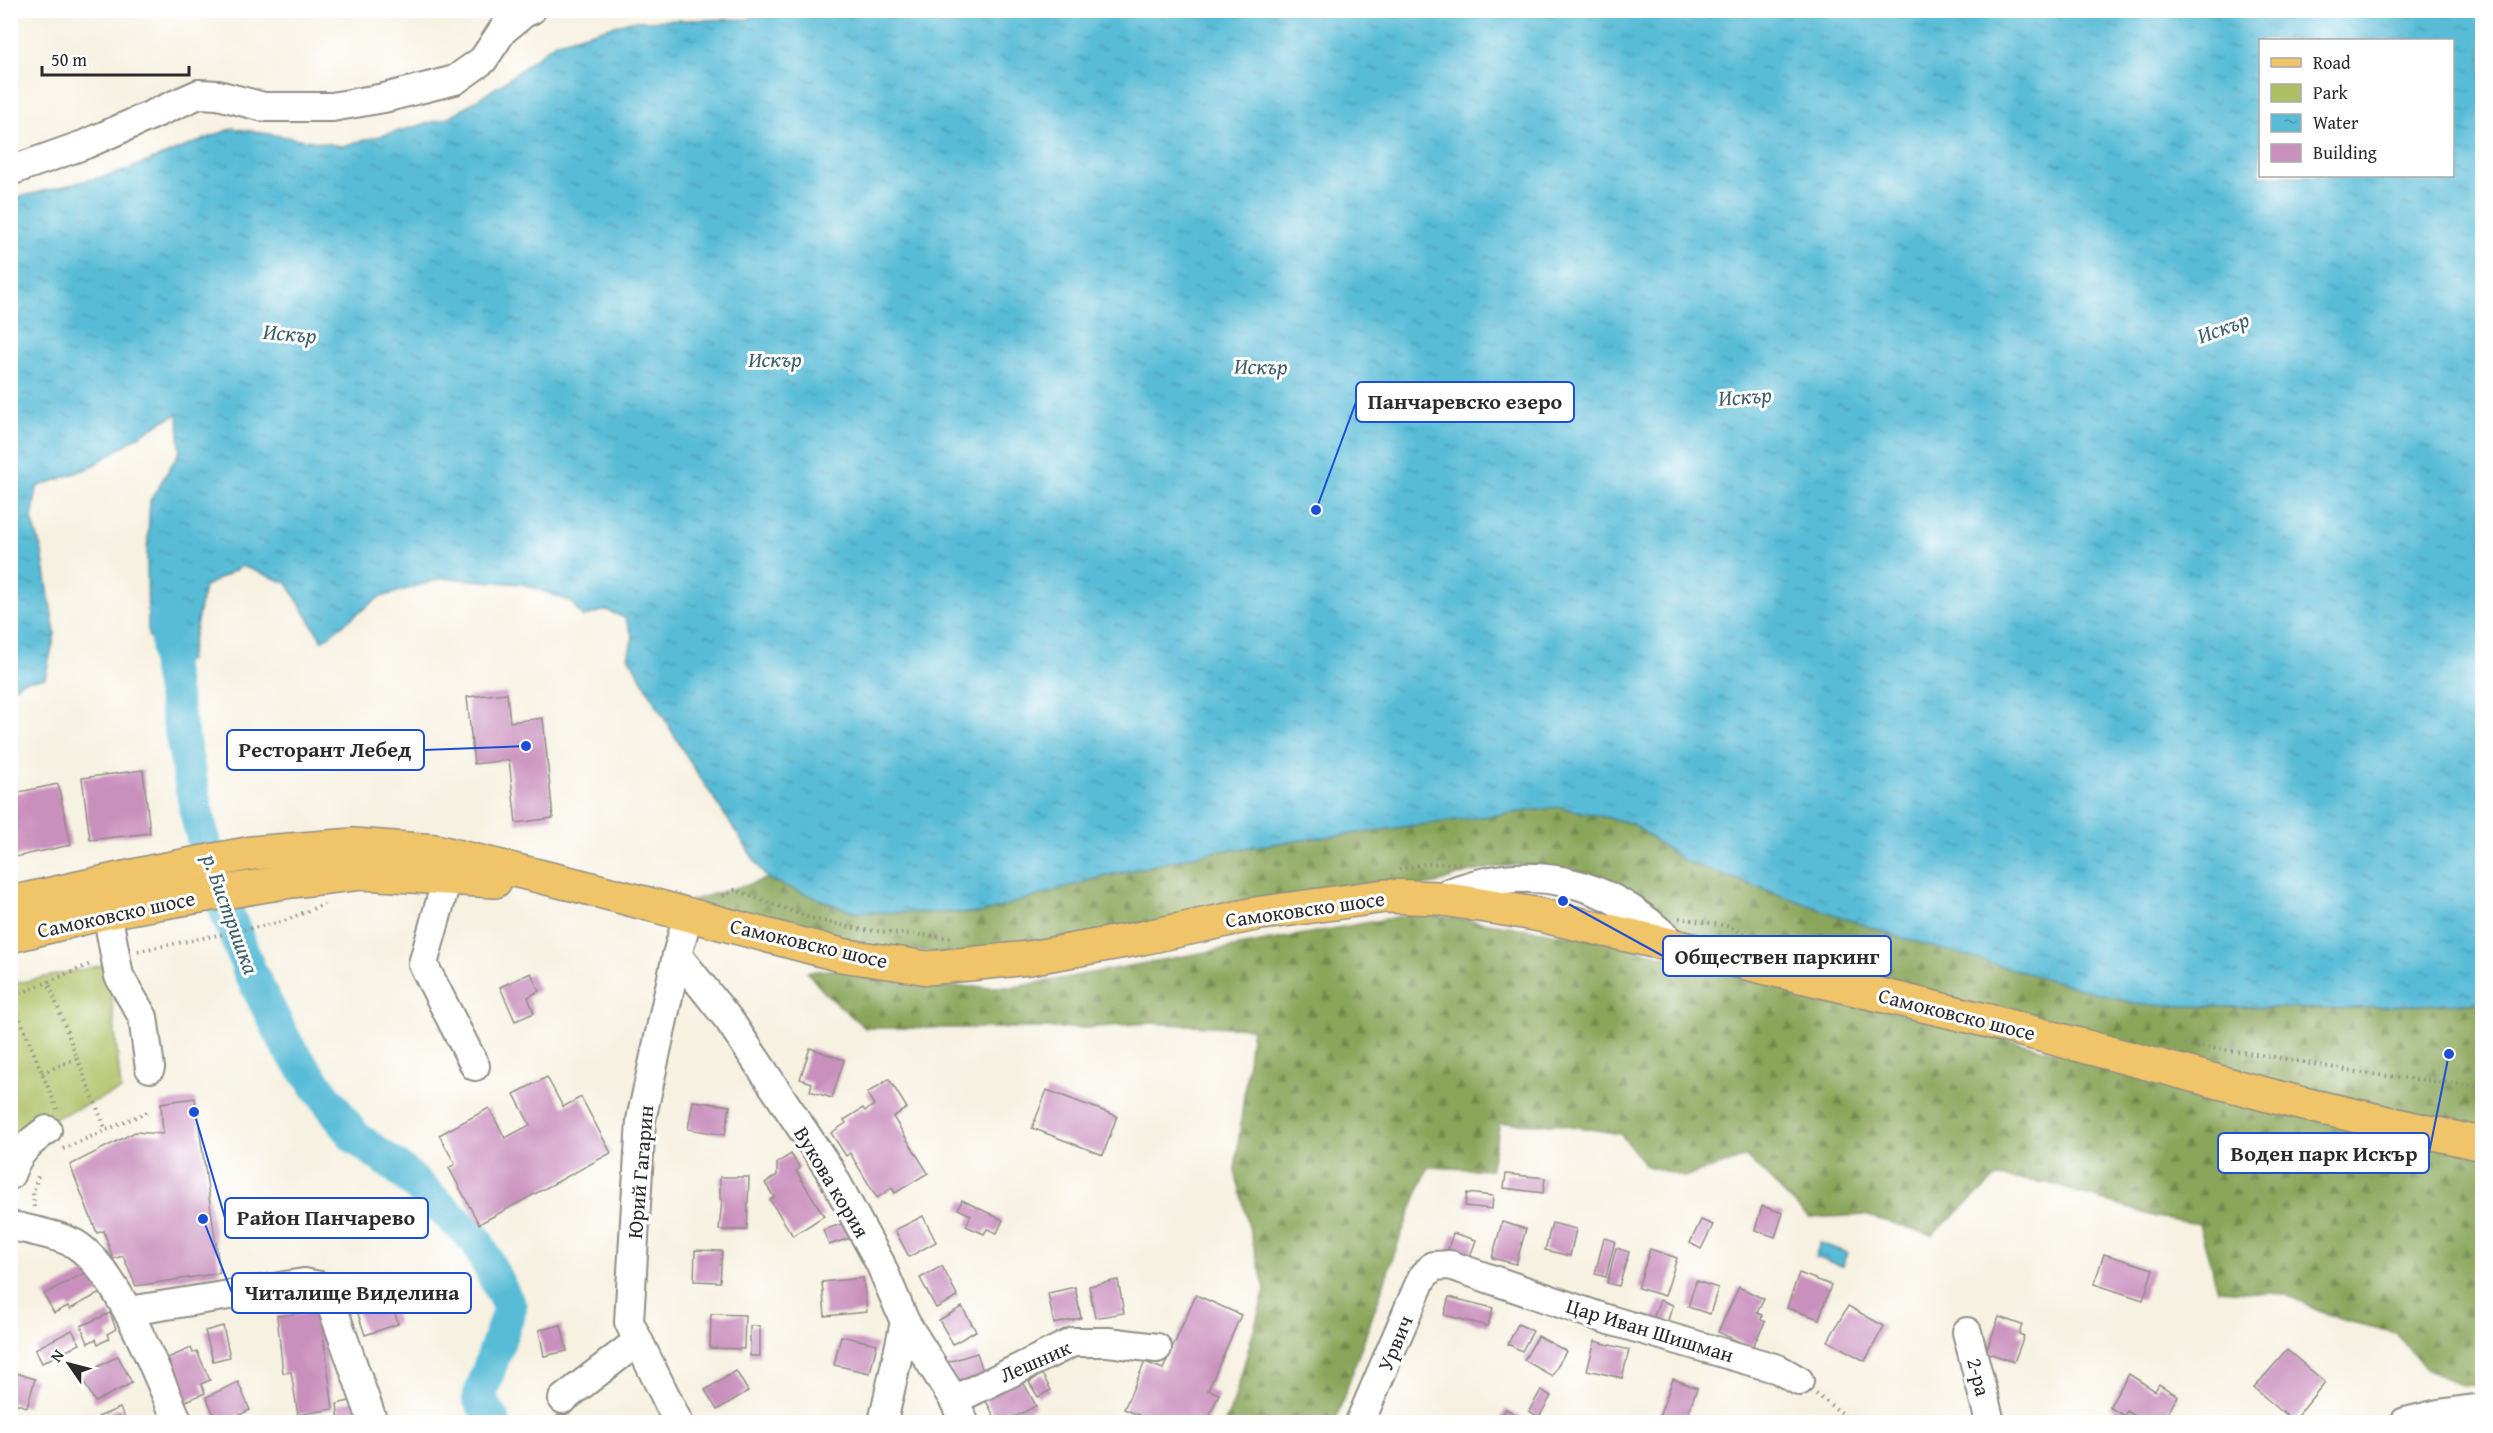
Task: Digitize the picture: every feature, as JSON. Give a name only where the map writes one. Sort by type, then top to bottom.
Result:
[{"type":"main road","name":"Самоковско шосе","points":[[10,903],[151,872],[252,853],[353,845],[435,851],[580,886],[841,955],[928,968],[1029,958],[1142,938],[1255,914],[1385,896],[1437,898],[1535,914],[1675,946],[1977,1018],[2295,1102],[2482,1144]]},
{"type":"main road","name":"Самоковско шосе","points":[[10,936],[107,912],[291,881],[362,873],[580,886]]},
{"type":"street","points":[[10,171],[86,144],[199,94],[218,95],[264,107],[332,107],[384,98],[455,80],[483,60],[503,30],[531,10]]},
{"type":"street","points":[[447,878],[423,964],[475,1066]]},
{"type":"street","points":[[1437,898],[1468,886],[1501,878],[1546,878],[1588,887],[1608,895],[1644,917],[1675,946]]},
{"type":"street","points":[[107,912],[119,976],[143,1017],[150,1068]]},
{"type":"street","name":"Юрий Гагарин","points":[[678,1422],[629,1322],[641,1120],[688,915]]},
{"type":"street","name":"Вукова кория","points":[[677,955],[729,1020],[829,1169],[880,1263],[905,1322],[959,1411]]},
{"type":"street","points":[[10,1175],[17,1157],[28,1143],[52,1141]]},
{"type":"street","points":[[18,1227],[75,1244],[95,1262],[129,1311],[178,1422]]},
{"type":"street","name":"Цар Иван Шишман","points":[[1433,1266],[1450,1265],[1606,1319],[1778,1369],[1799,1381]]},
{"type":"street","name":"Урвич","points":[[1360,1422],[1422,1278],[1433,1266]]},
{"type":"street","points":[[129,1311],[304,1283],[319,1286],[329,1298],[373,1422]]},
{"type":"street","points":[[883,1422],[905,1322]]},
{"type":"street","name":"2-ра","points":[[1967,1332],[1990,1422]]},
{"type":"street","points":[[563,1399],[638,1341]]},
{"type":"street","name":"Лешник","points":[[959,1411],[1073,1342],[1108,1342],[1157,1348]]},
{"type":"street","points":[[2405,1422],[2438,1414],[2482,1408]]},
{"type":"path","points":[[1390,871],[1425,864],[1466,862]]},
{"type":"path","points":[[688,915],[735,890],[810,918],[864,930],[965,938]]},
{"type":"path","points":[[1644,917],[1661,914],[1727,926],[1747,935]]},
{"type":"path","points":[[77,1058],[42,1073],[11,997],[115,955],[282,922]]},
{"type":"path","points":[[48,981],[106,1130]]},
{"type":"path","points":[[2177,1043],[2270,1056],[2362,1073],[2482,1087]]},
{"type":"path","points":[[52,1141],[71,1144],[147,1113]]},
{"type":"path","points":[[18,1227],[39,1173],[45,1165]]},
{"type":"path","points":[[1799,1381],[1854,1422]]},
{"type":"green space","points":[[1559,807],[1631,823],[1684,861],[2140,1005],[2329,1009],[2482,1002],[2482,1129],[2211,1068],[1684,936],[1657,912],[1629,892],[1599,878],[1568,869],[1536,865],[1503,866],[1469,873],[1435,884],[970,955],[839,944],[692,900],[767,879],[853,912],[981,913],[1094,879],[1211,852]]},
{"type":"green space","points":[[1419,913],[1595,939],[2482,1156],[2482,1384],[2462,1386],[2426,1369],[2396,1333],[2339,1319],[2284,1294],[2218,1290],[2199,1224],[2156,1217],[2048,1183],[1997,1177],[1932,1235],[1865,1215],[1809,1218],[1747,1157],[1684,1177],[1645,1165],[1621,1134],[1558,1124],[1500,1123],[1490,1170],[1428,1167],[1401,1235],[1335,1422],[1225,1422],[1233,1404],[1265,1290],[1235,1171],[1252,1028],[1148,1023],[1086,1028],[865,1028],[825,993],[807,972],[850,968],[914,987],[1015,987]]},
{"type":"green space","points":[[108,964],[121,1090],[43,1123],[11,1154],[11,984]]},
{"type":"water","name":"Искър","points":[[766,11],[2482,11],[2482,1002],[2329,1009],[2140,1005],[1895,936],[1684,861],[1631,823],[1559,807],[1211,852],[1094,879],[981,913],[853,912],[767,879],[688,759],[628,656],[633,637],[625,618],[606,610],[583,617],[570,601],[523,584],[443,578],[378,598],[322,641],[287,583],[242,566],[204,587],[189,660],[169,670],[148,635],[147,554],[150,501],[180,451],[178,414],[159,423],[89,468],[37,487],[32,519],[42,552],[55,634],[45,678],[23,681],[11,689],[11,199],[121,172],[233,128],[342,146],[448,118],[502,84],[555,43],[631,21],[748,19]]},
{"type":"water","points":[[1820,1243],[1847,1253],[1842,1266],[1815,1257]]},
{"type":"building","points":[[507,693],[510,722],[543,718],[553,818],[516,823],[509,760],[474,764],[467,697]]},
{"type":"building","points":[[143,770],[150,833],[90,840],[82,778]]},
{"type":"building","points":[[58,784],[71,845],[10,858],[10,794]]},
{"type":"building","points":[[531,973],[539,991],[528,997],[534,1013],[515,1021],[500,987]]},
{"type":"building","points":[[810,1048],[844,1060],[832,1098],[810,1091],[812,1083],[800,1079]]},
{"type":"building","points":[[547,1077],[563,1107],[581,1097],[611,1153],[479,1224],[449,1168],[455,1164],[439,1135],[489,1108],[505,1138],[530,1125],[514,1094]]},
{"type":"building","points":[[889,1079],[907,1108],[893,1117],[928,1173],[895,1193],[892,1188],[877,1198],[850,1153],[846,1156],[831,1133],[846,1123],[844,1120],[863,1108],[865,1111],[874,1105],[867,1093]]},
{"type":"building","points":[[1047,1090],[1117,1116],[1103,1155],[1032,1128]]},
{"type":"building","points":[[195,1098],[220,1273],[136,1286],[123,1256],[113,1259],[104,1231],[97,1233],[70,1165],[135,1132],[163,1134],[161,1103]]},
{"type":"building","points":[[693,1101],[730,1106],[725,1135],[688,1129]]},
{"type":"building","points":[[791,1154],[800,1168],[796,1171],[824,1216],[793,1236],[770,1200],[774,1197],[765,1183],[777,1175],[777,1163]]},
{"type":"building","points":[[1506,1174],[1545,1178],[1543,1193],[1504,1188]]},
{"type":"building","points":[[720,1177],[749,1177],[747,1230],[719,1230],[722,1199],[720,1199]]},
{"type":"building","points":[[1467,1193],[1493,1196],[1492,1209],[1465,1206]]},
{"type":"building","points":[[962,1200],[1003,1220],[997,1233],[987,1229],[984,1234],[966,1226],[971,1215],[958,1209]]},
{"type":"building","points":[[1762,1206],[1783,1213],[1775,1237],[1755,1230]]},
{"type":"building","points":[[923,1216],[936,1242],[909,1257],[895,1230]]},
{"type":"building","points":[[1701,1220],[1713,1225],[1701,1249],[1690,1243]]},
{"type":"building","points":[[1502,1222],[1526,1229],[1516,1264],[1492,1258]]},
{"type":"building","points":[[845,1223],[850,1238],[829,1245],[823,1230]]},
{"type":"building","points":[[1552,1223],[1576,1229],[1570,1256],[1545,1250]]},
{"type":"building","points":[[1453,1233],[1476,1240],[1469,1260],[1447,1252]]},
{"type":"building","points":[[1604,1238],[1615,1241],[1606,1277],[1595,1274]]},
{"type":"building","points":[[1616,1248],[1629,1252],[1619,1286],[1607,1283]]},
{"type":"building","points":[[1650,1249],[1677,1258],[1665,1296],[1638,1288]]},
{"type":"building","points":[[695,1250],[722,1251],[720,1282],[694,1281]]},
{"type":"building","points":[[2104,1254],[2153,1269],[2143,1300],[2094,1284]]},
{"type":"building","points":[[942,1266],[958,1297],[936,1308],[920,1278]]},
{"type":"building","points":[[88,1271],[100,1293],[70,1309],[68,1306],[54,1313],[44,1294]]},
{"type":"building","points":[[1799,1273],[1831,1285],[1819,1319],[1787,1308]]},
{"type":"building","points":[[863,1278],[867,1312],[825,1316],[822,1282]]},
{"type":"building","points":[[1118,1280],[1124,1313],[1095,1318],[1089,1286]]},
{"type":"building","points":[[1696,1281],[1718,1288],[1710,1314],[1688,1307]]},
{"type":"building","points":[[1075,1287],[1081,1318],[1054,1324],[1048,1293]]},
{"type":"building","points":[[1739,1287],[1764,1299],[1757,1313],[1762,1315],[1761,1320],[1765,1322],[1752,1348],[1718,1332]]},
{"type":"building","points":[[1196,1295],[1241,1315],[1208,1390],[1219,1394],[1207,1422],[1188,1422],[1178,1418],[1176,1422],[1155,1422],[1124,1409],[1145,1362],[1163,1369]]},
{"type":"building","points":[[1449,1297],[1493,1308],[1488,1326],[1444,1315]]},
{"type":"building","points":[[391,1300],[398,1324],[365,1335],[357,1311]]},
{"type":"building","points":[[1660,1300],[1673,1305],[1665,1329],[1651,1324]]},
{"type":"building","points":[[1848,1306],[1884,1326],[1865,1361],[1828,1341]]},
{"type":"building","points":[[962,1307],[976,1331],[953,1344],[939,1320]]},
{"type":"building","points":[[320,1311],[333,1409],[298,1415],[291,1372],[283,1373],[277,1316]]},
{"type":"building","points":[[110,1313],[116,1329],[107,1334],[109,1339],[98,1344],[96,1339],[88,1343],[81,1326]]},
{"type":"building","points":[[711,1314],[745,1315],[744,1349],[710,1348]]},
{"type":"building","points":[[1999,1317],[2022,1325],[2019,1334],[2024,1336],[2014,1362],[1986,1352]]},
{"type":"building","points":[[1518,1324],[1533,1331],[1522,1351],[1508,1344]]},
{"type":"building","points":[[561,1325],[567,1351],[544,1356],[539,1330]]},
{"type":"building","points":[[223,1326],[230,1357],[213,1361],[205,1331]]},
{"type":"building","points":[[750,1326],[760,1326],[760,1356],[750,1356]]},
{"type":"building","points":[[72,1330],[80,1344],[42,1363],[35,1349]]},
{"type":"building","points":[[841,1336],[877,1344],[870,1373],[834,1365]]},
{"type":"building","points":[[1538,1336],[1566,1351],[1552,1376],[1524,1360]]},
{"type":"building","points":[[1595,1341],[1629,1350],[1622,1378],[1587,1370]]},
{"type":"building","points":[[191,1348],[193,1353],[197,1351],[210,1380],[201,1384],[205,1393],[179,1404],[162,1366],[170,1363],[168,1358]]},
{"type":"building","points":[[2287,1350],[2325,1382],[2293,1421],[2254,1388]]},
{"type":"building","points":[[977,1353],[985,1377],[956,1387],[948,1362]]},
{"type":"building","points":[[118,1356],[132,1383],[95,1402],[81,1376]]},
{"type":"building","points":[[10,1371],[35,1379],[27,1407],[10,1402]]},
{"type":"building","points":[[736,1371],[748,1391],[717,1410],[705,1390]]},
{"type":"building","points":[[1042,1374],[1051,1390],[1038,1397],[1029,1382]]},
{"type":"building","points":[[2129,1374],[2155,1391],[2159,1384],[2178,1396],[2165,1418],[2173,1422],[2145,1422],[2127,1411],[2124,1416],[2109,1407]]},
{"type":"building","points":[[1021,1378],[1036,1406],[1005,1422],[997,1422],[984,1397]]},
{"type":"building","points":[[1673,1379],[1697,1388],[1685,1422],[1657,1422]]},
{"type":"building","points":[[238,1382],[250,1410],[224,1422],[217,1422],[206,1397]]},
{"type":"building","points":[[1541,1390],[1551,1396],[1539,1417],[1529,1411]]},
{"type":"building","points":[[357,1399],[363,1419],[339,1422],[337,1404]]},
{"type":"building","points":[[120,1408],[127,1422],[100,1422],[98,1417]]},
{"type":"building","points":[[1506,1409],[1522,1418],[1519,1422],[1498,1422]]},
{"type":"building","points":[[563,1412],[571,1422],[549,1422]]},
{"type":"waterway","name":"р. Бистришка","points":[[166,624],[169,670],[198,819],[213,876],[250,972],[288,1047],[355,1137],[403,1172],[476,1240],[510,1308],[479,1398],[494,1422]]},
{"type":"place","name":"Панчаревско езеро","points":[[1316,510]]},
{"type":"place","name":"Ресторант Лебед","points":[[526,746]]},
{"type":"place","name":"Обществен паркинг","points":[[1563,901]]},
{"type":"place","name":"Воден парк Искър","points":[[2449,1054]]},
{"type":"place","name":"Район Панчарево","points":[[194,1112]]},
{"type":"place","name":"Читалище Виделина","points":[[203,1219]]}]
